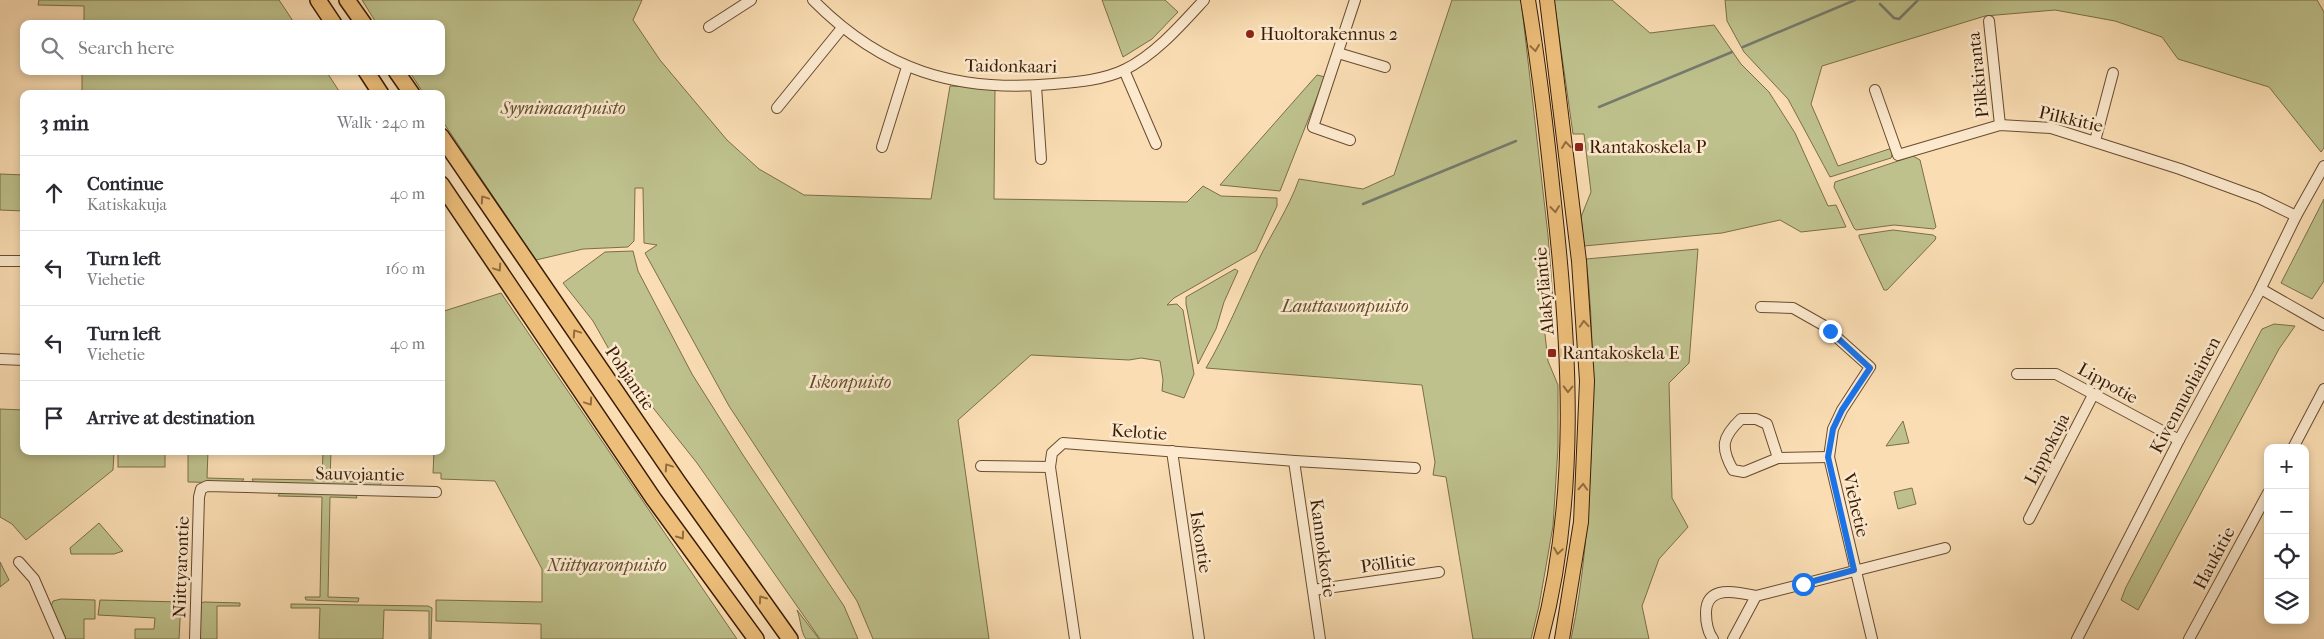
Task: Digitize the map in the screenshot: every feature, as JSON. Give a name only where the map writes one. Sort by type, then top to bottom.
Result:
[{"type":"highway","points":[[318,0],[331,20]]},
{"type":"highway","points":[[347,0],[361,20]]},
{"type":"highway","points":[[369,75],[378,90]]},
{"type":"highway","points":[[399,75],[409,90]]},
{"type":"highway","name":"Pohjantie","points":[[445,142],[678,482],[790,639]]},
{"type":"highway","points":[[445,190],[653,498],[756,639]]},
{"type":"main road","name":"Alakyläntie","points":[[1528,0],[1560,252],[1568,382],[1563,521],[1549,610],[1541,639]]},
{"type":"main road","name":"Alakyläntie","points":[[1547,0],[1579,261],[1587,381],[1581,522],[1562,639]]},
{"type":"street","points":[[709,27],[751,0]]},
{"type":"street","name":"Taidonkaari","points":[[813,0],[842,28],[880,54],[907,68],[933,76],[972,84],[1036,86],[1085,81],[1124,70],[1154,50],[1204,0]]},
{"type":"street","points":[[1350,140],[1313,127],[1355,0]]},
{"type":"street","name":"Pilkkiranta","points":[[1989,21],[2000,125]]},
{"type":"street","points":[[777,108],[842,28]]},
{"type":"street","points":[[1338,52],[1385,68]]},
{"type":"street","points":[[882,147],[907,68]]},
{"type":"street","points":[[1124,70],[1156,144]]},
{"type":"street","points":[[2095,141],[2113,72]]},
{"type":"street","points":[[1036,86],[1040,159]]},
{"type":"street","name":"Pilkkitie","points":[[1875,90],[1898,155],[2000,125],[2051,128],[2095,141],[2260,198],[2296,216]]},
{"type":"street","name":"Kivennuoliainen","points":[[2077,639],[2179,440],[2261,289],[2296,216],[2324,166]]},
{"type":"street","points":[[0,261],[20,261]]},
{"type":"street","points":[[2261,289],[2324,325]]},
{"type":"street","name":"Viehetie","points":[[1761,307],[1792,308],[1823,325],[1870,368],[1842,410],[1833,429],[1828,457],[1872,639]]},
{"type":"street","points":[[0,360],[20,360]]},
{"type":"street","name":"Lippotie","points":[[2017,374],[2056,374],[2179,440]]},
{"type":"street","name":"Lippokuja","points":[[2029,518],[2093,395]]},
{"type":"street","points":[[2295,444],[2323,395]]},
{"type":"street","points":[[1778,458],[1767,424],[1756,420],[1741,420],[1728,432],[1724,446],[1728,461],[1733,470],[1744,472],[1778,458],[1828,457]]},
{"type":"street","name":"Kelotie","points":[[1050,467],[1052,453],[1063,443],[1294,461],[1415,468]]},
{"type":"street","name":"Iskontie","points":[[1172,451],[1199,639]]},
{"type":"street","name":"Kannokkotie","points":[[1294,461],[1320,639]]},
{"type":"street","points":[[981,466],[1050,467],[1074,639]]},
{"type":"street","name":"Sauvojantie","points":[[199,497],[201,489],[207,486],[436,492]]},
{"type":"street","name":"Niittyarontie","points":[[195,639],[199,497]]},
{"type":"street","name":"Haukitie","points":[[2189,639],[2264,500]]},
{"type":"street","points":[[1713,639],[1706,623],[1706,608],[1710,598],[1717,593],[1728,591],[1756,596],[1945,548]]},
{"type":"street","points":[[20,562],[34,579],[60,639]]},
{"type":"street","name":"Pöllitie","points":[[1313,590],[1439,572]]},
{"type":"street","points":[[1732,639],[1756,596]]},
{"type":"green space","points":[[39,0],[279,0],[292,20],[84,20],[84,6],[38,5]]},
{"type":"green space","points":[[362,0],[642,0],[633,20],[660,60],[727,140],[759,169],[804,195],[931,199],[950,86],[995,88],[994,199],[1187,202],[1203,186],[1221,196],[1277,198],[1277,206],[1256,251],[1174,298],[1167,305],[1177,304],[1183,310],[1194,374],[1184,398],[1162,391],[1163,380],[1160,361],[1141,358],[1129,360],[1031,355],[958,420],[989,639],[873,639],[857,601],[729,406],[645,253],[657,245],[644,243],[643,188],[635,188],[634,241],[628,247],[583,249],[536,260],[445,125],[445,90],[421,90],[412,75],[445,75],[445,20],[374,20]]},
{"type":"green space","points":[[1102,0],[1165,0],[1178,12],[1152,39],[1123,57]]},
{"type":"green space","name":"Lauttasuonpuisto","points":[[1452,0],[1521,0],[1548,235],[1553,299],[1542,308],[1548,361],[1558,385],[1558,447],[1553,526],[1539,606],[1531,639],[1473,639],[1446,477],[1433,475],[1435,462],[1422,385],[1206,368],[1227,329],[1299,179],[1363,189],[1394,175]]},
{"type":"green space","points":[[1554,0],[1612,0],[1650,33],[1714,25],[1741,64],[1769,92],[1795,133],[1828,206],[1836,205],[1846,227],[1801,232],[1780,220],[1722,233],[1584,246],[1581,217],[1591,192],[1584,134],[1573,134]]},
{"type":"green space","points":[[1725,0],[2317,0],[2324,12],[2324,148],[2321,152],[2269,87],[2178,59],[2162,37],[2115,21],[2055,10],[1985,16],[1822,66],[1811,104],[1838,166],[1889,149],[1893,152],[1891,158],[1830,177],[1788,99],[1744,52],[1727,21]]},
{"type":"green space","points":[[82,75],[329,75],[338,90],[82,90]]},
{"type":"green space","points":[[1317,75],[1325,77],[1280,191],[1220,185]]},
{"type":"green space","points":[[1913,156],[1920,160],[1936,227],[1934,229],[1894,225],[1856,230],[1834,187],[1835,182]]},
{"type":"green space","points":[[0,174],[20,175],[20,211],[0,210]]},
{"type":"green space","points":[[2324,199],[2324,281],[2312,299],[2281,283]]},
{"type":"green space","points":[[1893,230],[1936,237],[1887,290],[1884,290],[1859,235]]},
{"type":"green space","points":[[1698,249],[1689,363],[1669,383],[1672,498],[1688,527],[1659,559],[1642,606],[1649,639],[1571,639],[1587,526],[1591,457],[1592,358],[1586,259]]},
{"type":"green space","points":[[633,251],[638,271],[692,374],[743,455],[844,606],[858,639],[820,639],[697,463],[615,360],[593,321],[563,283],[605,252]]},
{"type":"green space","points":[[1235,269],[1238,271],[1224,302],[1216,329],[1198,364],[1186,297]]},
{"type":"green space","name":"Niittyaronpuisto","points":[[501,293],[737,639],[541,639],[541,624],[436,621],[436,600],[542,602],[542,569],[495,481],[441,479],[441,473],[433,473],[434,455],[445,455],[445,311]]},
{"type":"green space","points":[[2274,324],[2295,326],[2279,349],[2138,610],[2121,600],[2126,587],[2262,329]]},
{"type":"green space","points":[[0,409],[20,410],[20,455],[114,455],[113,470],[26,540],[12,524],[0,517]]},
{"type":"green space","points":[[1903,421],[1909,443],[1886,446]]},
{"type":"green space","points":[[118,455],[165,455],[165,467],[118,467]]},
{"type":"green space","points":[[188,455],[208,455],[207,478],[244,479],[241,483],[188,482]]},
{"type":"green space","points":[[323,455],[331,455],[330,481],[382,482],[379,486],[254,483],[252,479],[322,480]]},
{"type":"green space","points":[[1912,488],[1916,504],[1898,509],[1894,492]]},
{"type":"green space","points":[[282,491],[355,493],[357,498],[330,497],[328,597],[359,598],[358,602],[306,600],[305,597],[320,597],[322,497],[278,496]]},
{"type":"green space","points":[[99,523],[123,551],[114,554],[71,554],[70,548]]},
{"type":"green space","points":[[0,562],[9,580],[0,587]]},
{"type":"green space","points":[[61,599],[95,600],[95,619],[84,619],[84,639],[66,639],[51,606],[53,601]]},
{"type":"green space","points":[[100,600],[181,602],[179,639],[135,639],[135,629],[154,629],[155,618],[98,615]]},
{"type":"green space","points":[[201,603],[240,603],[240,606],[217,606],[217,639],[200,639]]},
{"type":"green space","points":[[291,604],[428,606],[432,608],[431,639],[429,639],[429,611],[384,610],[383,639],[319,639],[320,608],[291,608]]},
{"type":"green space","points":[[797,610],[819,639],[806,639]]},
{"type":"waterway","points":[[1743,47],[1855,0]]},
{"type":"waterway","points":[[1880,4],[1894,18],[1899,19],[1918,0]]},
{"type":"waterway","points":[[1599,107],[1732,52]]},
{"type":"waterway","points":[[1363,204],[1516,141]]},
{"type":"place","name":"Huoltorakennus 2","points":[[1250,34]]},
{"type":"place","name":"Rantakoskela P","points":[[1579,147]]},
{"type":"place","name":"Rantakoskela E","points":[[1552,353]]},
{"type":"route","points":[[1803,584],[1854,570],[1828,457],[1833,429],[1842,410],[1870,368],[1830,331]]},
{"type":"park label","name":"Syynimaanpuisto","points":[[563,108]]},
{"type":"park label","name":"Iskonpuisto","points":[[850,382]]}]
